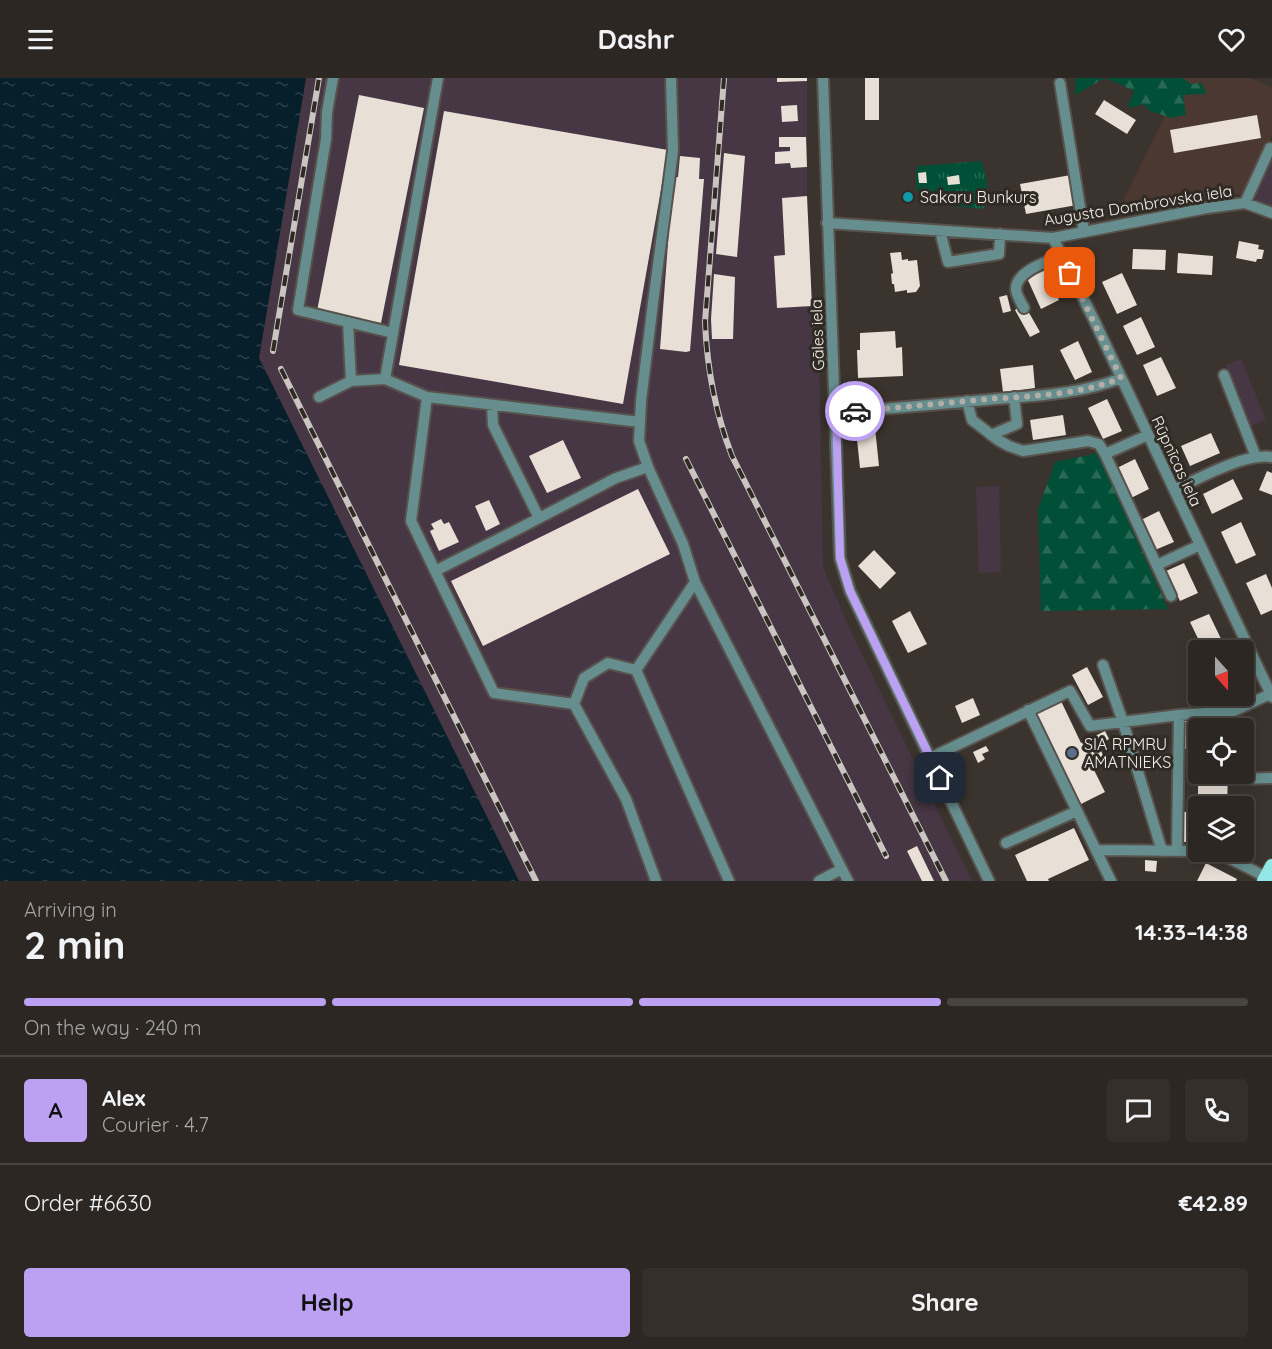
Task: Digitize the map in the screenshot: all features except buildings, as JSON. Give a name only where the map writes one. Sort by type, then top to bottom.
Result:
[{"type":"street","points":[[333,78],[327,112],[326,139],[298,310],[393,333]]},
{"type":"street","points":[[385,379],[438,78]]},
{"type":"street","points":[[671,78],[673,151],[641,401],[639,441],[648,467],[683,544],[695,582],[848,881]]},
{"type":"street","name":"Gāles iela","points":[[823,78],[840,558],[850,591],[989,881]]},
{"type":"street","points":[[1060,83],[1084,232]]},
{"type":"street","points":[[1245,203],[1270,148]]},
{"type":"street","name":"Augusta Dombrovska iela","points":[[827,223],[1053,238],[1207,208],[1245,203],[1272,213]]},
{"type":"street","points":[[940,231],[948,262],[999,254],[1000,234]]},
{"type":"street","name":"Rūpnīcas iela","points":[[1053,238],[1245,640]]},
{"type":"street","points":[[1024,308],[1016,290],[1018,282],[1024,274],[1062,256]]},
{"type":"street","points":[[348,322],[351,381]]},
{"type":"street","points":[[1224,375],[1256,457]]},
{"type":"street","points":[[836,412],[1075,390],[1121,378]]},
{"type":"street","points":[[319,397],[351,381],[385,379],[427,397],[640,423]]},
{"type":"street","points":[[427,397],[411,521],[494,693],[574,704]]},
{"type":"street","points":[[991,435],[1017,424],[1014,397]]},
{"type":"street","points":[[967,401],[972,420],[1009,446],[1023,451],[1088,441],[1099,444],[1171,596]]},
{"type":"street","points":[[492,405],[494,425],[539,518]]},
{"type":"street","points":[[1105,454],[1148,435]]},
{"type":"street","points":[[1174,490],[1230,465],[1256,457],[1272,457]]},
{"type":"street","points":[[435,571],[616,478],[648,467]]},
{"type":"street","points":[[1157,566],[1200,545]]},
{"type":"street","points":[[636,670],[695,582]]},
{"type":"street","name":"Rūpnīcas iela","points":[[1254,659],[1271,695]]},
{"type":"street","points":[[636,670],[608,663],[584,678],[574,704],[626,799],[656,881]]},
{"type":"street","points":[[1103,665],[1123,722],[1162,851]]},
{"type":"street","points":[[636,670],[729,881]]},
{"type":"street","points":[[930,758],[1070,691],[1090,726],[1234,711],[1271,695]]},
{"type":"street","points":[[1222,706],[1225,712]]},
{"type":"street","points":[[1028,710],[1111,881]]},
{"type":"street","points":[[1177,851],[1179,715]]},
{"type":"street","points":[[1254,779],[1272,778]]},
{"type":"street","points":[[1006,843],[1077,811]]},
{"type":"street","points":[[1095,850],[1188,851]]},
{"type":"street","points":[[1239,862],[1267,875]]},
{"type":"street","points":[[819,881],[842,869]]},
{"type":"shaded area","points":[[306,78],[807,78],[807,196],[812,306],[818,308],[823,567],[848,625],[972,881],[519,881],[259,358]]},
{"type":"shaded area","points":[[1184,78],[1250,78],[1272,87],[1272,135],[1248,192],[1126,215],[1118,211]]},
{"type":"shaded area","points":[[1272,144],[1272,207],[1249,197]]},
{"type":"shaded area","points":[[1241,359],[1266,420],[1251,426],[1226,365]]},
{"type":"shaded area","points":[[999,486],[1001,572],[979,573],[976,487]]},
{"type":"green space","points":[[1076,78],[1105,78],[1075,95]]},
{"type":"green space","points":[[1106,78],[1182,78],[1191,84],[1202,83],[1206,94],[1183,95],[1186,115],[1171,118],[1150,111],[1143,104],[1131,108],[1128,105],[1134,91]]},
{"type":"green space","points":[[981,161],[987,185],[984,209],[923,203],[916,185],[917,166]]},
{"type":"green space","points":[[1098,453],[1168,609],[1041,611],[1038,509],[1055,462]]},
{"type":"water","points":[[0,78],[306,78],[259,358],[519,881],[0,881]]},
{"type":"railway","points":[[273,351],[319,78]]},
{"type":"railway","points":[[724,78],[705,322],[710,373],[721,423],[732,456],[946,881]]},
{"type":"railway","points":[[281,369],[536,881]]},
{"type":"railway","points":[[686,459],[886,856]]},
{"type":"way so far","points":[[855,411],[1037,395],[1075,390],[1121,378],[1070,273]]},
{"type":"place","name":"Sakaru Bunkurs","points":[[908,197]]},
{"type":"place","name":"SIA RPMRU AMATNIEKS","points":[[1072,753]]},
{"type":"route","points":[[855,411],[836,412],[840,558],[850,591],[940,778]]}]
